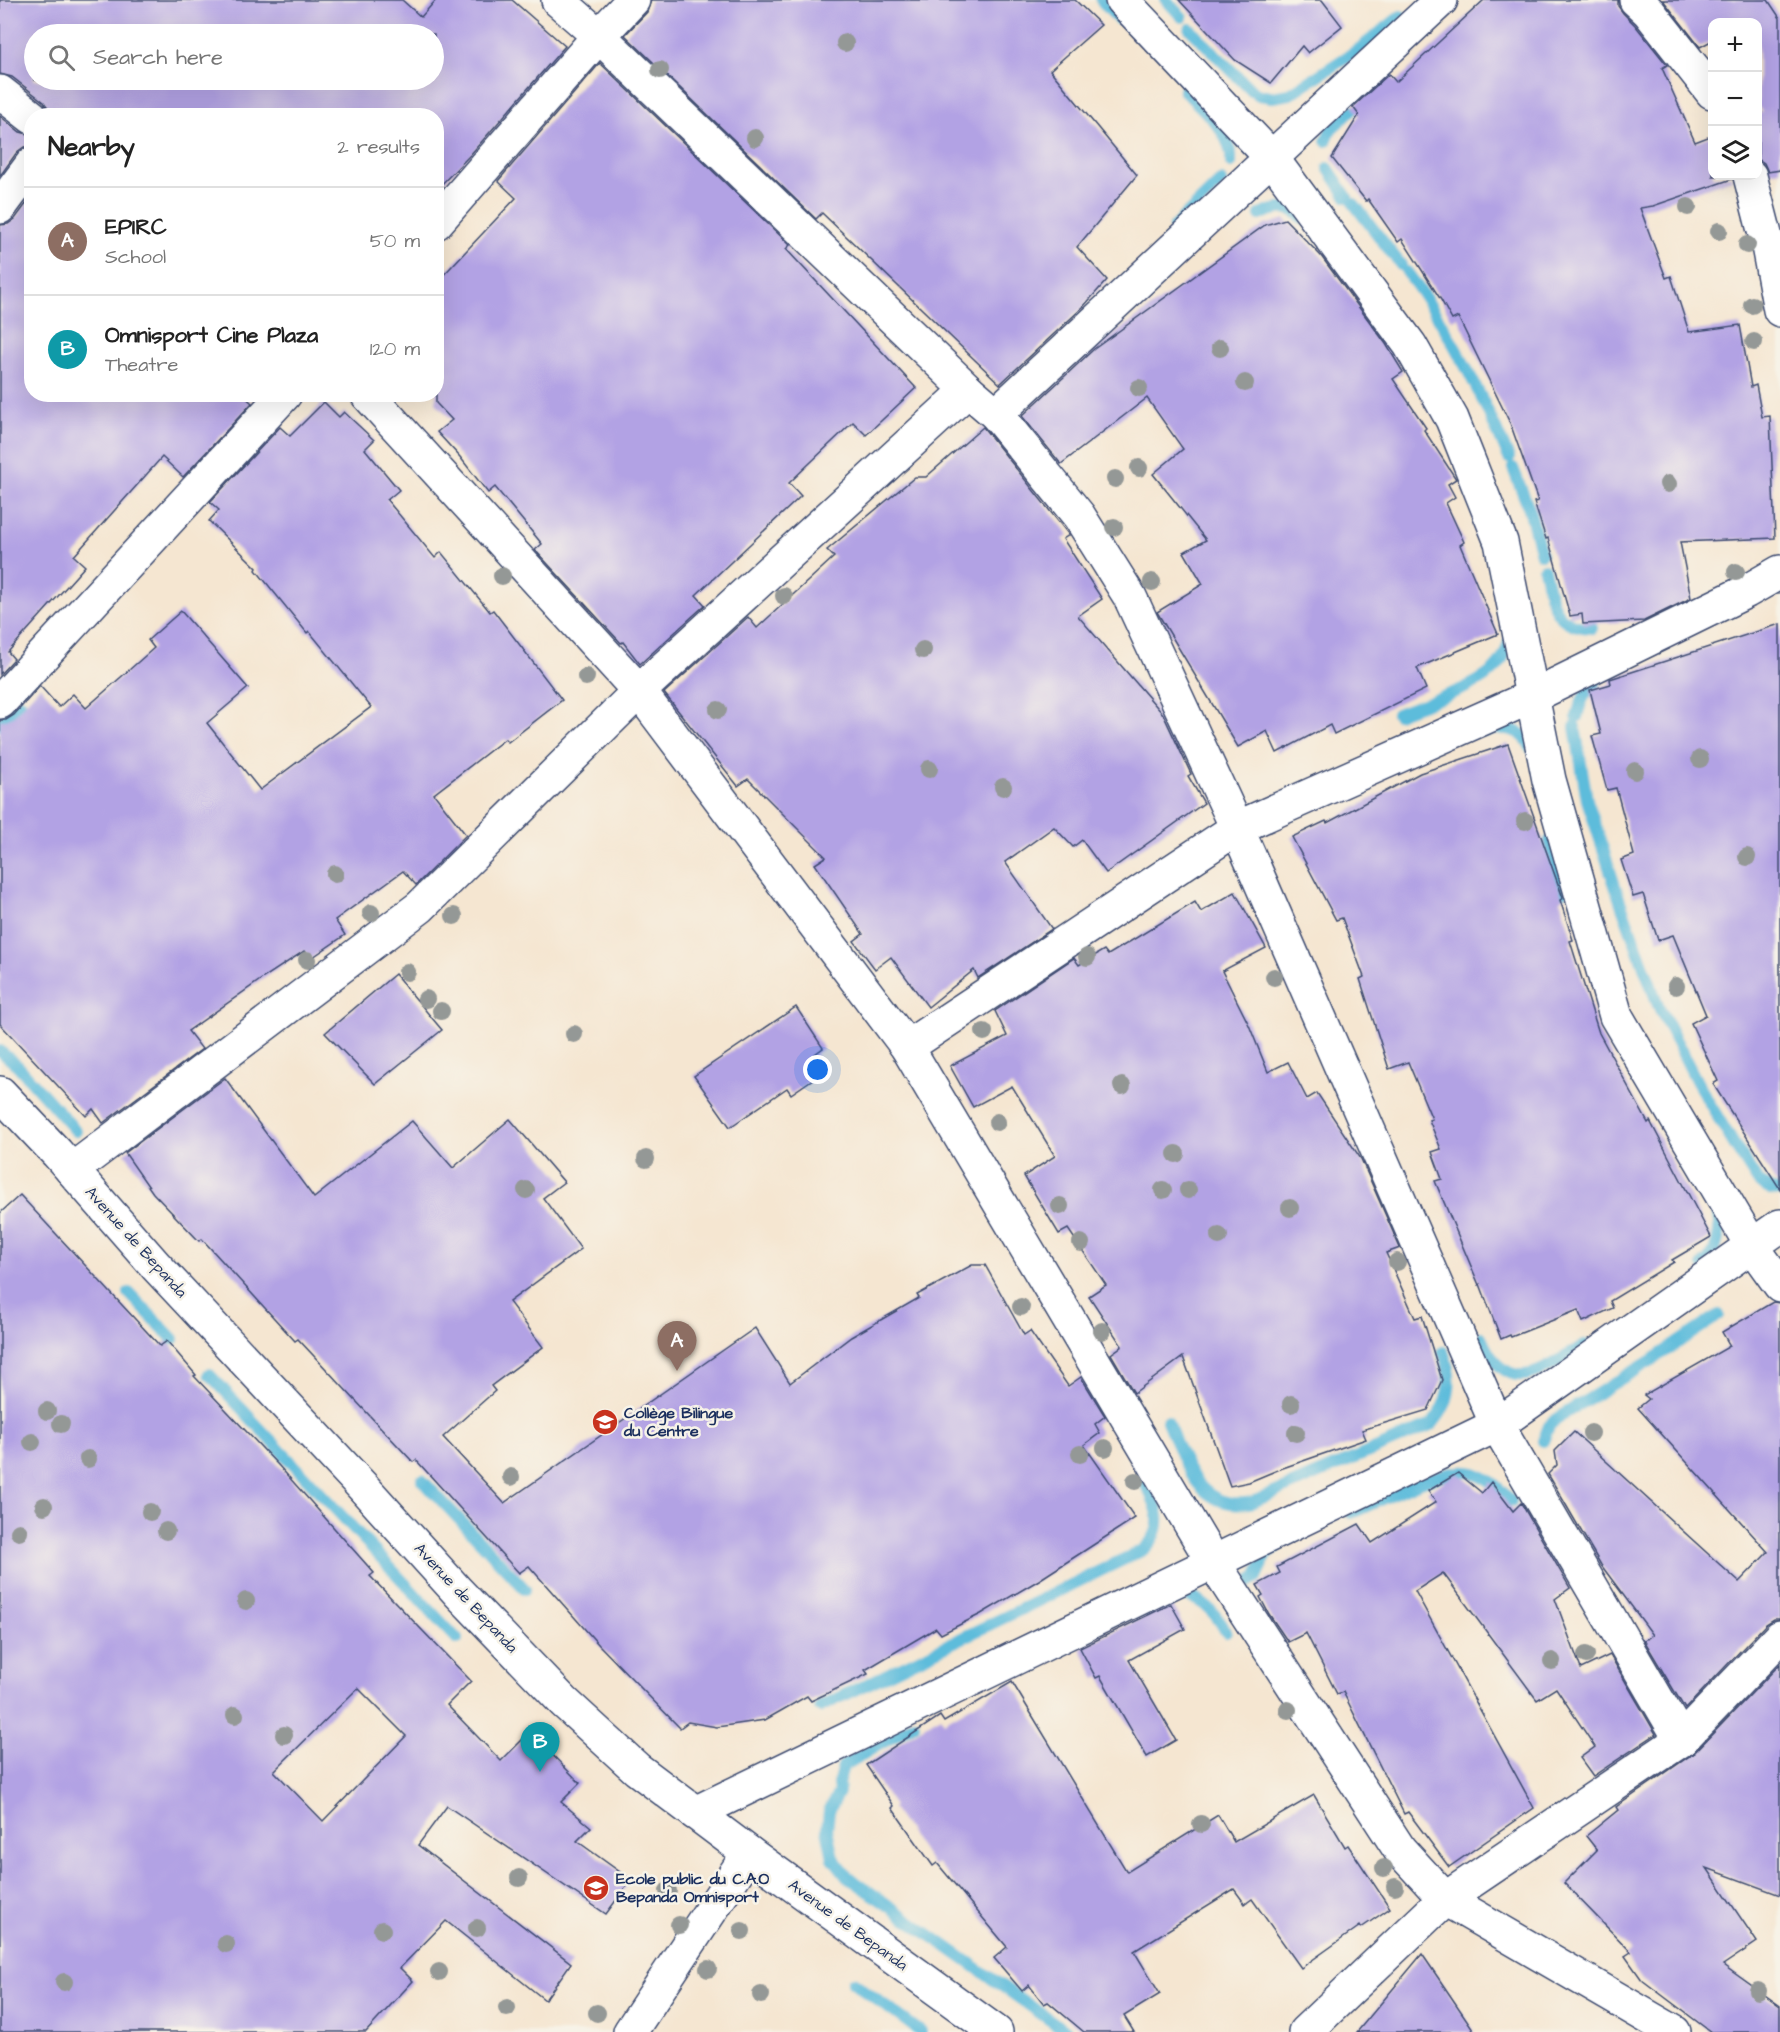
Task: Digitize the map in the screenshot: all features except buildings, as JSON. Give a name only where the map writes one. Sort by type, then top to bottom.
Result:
[{"type":"street","points":[[558,0],[599,36],[968,390],[996,414],[1079,516],[1130,597],[1237,828],[1497,1425],[1681,1740]]},
{"type":"street","points":[[444,214],[633,0]]},
{"type":"street","points":[[1122,0],[1271,157],[1410,345],[1452,419],[1501,542],[1549,780],[1616,1017],[1752,1246],[1780,1285]]},
{"type":"street","points":[[996,414],[1441,0]]},
{"type":"street","points":[[1636,0],[1649,12],[1708,86]]},
{"type":"street","points":[[0,92],[24,111]]},
{"type":"street","points":[[0,207],[24,175]]},
{"type":"street","points":[[1751,180],[1768,246],[1780,310]]},
{"type":"street","points":[[72,1170],[420,907],[639,691],[968,390]]},
{"type":"street","points":[[0,702],[278,402]]},
{"type":"street","points":[[374,402],[639,691],[907,1047],[1213,1562],[1400,1851],[1445,1899],[1674,2032]]},
{"type":"street","points":[[907,1047],[1237,828],[1533,696],[1747,591],[1780,572]]},
{"type":"street","name":"Avenue de Bepanda","points":[[0,1093],[72,1170],[156,1266],[363,1486],[458,1592],[564,1702],[637,1768],[695,1813],[996,2032]]},
{"type":"street","points":[[695,1813],[1497,1425],[1780,1226]]},
{"type":"street","points":[[1305,2032],[1445,1899],[1681,1740],[1780,1637]]},
{"type":"street","points":[[630,2032],[748,1853]]},
{"type":"waterway","points":[[1101,0],[1118,19]]},
{"type":"waterway","points":[[1166,0],[1182,17]]},
{"type":"waterway","points":[[1190,29],[1252,91],[1259,95],[1272,97],[1290,94],[1359,49],[1401,16]]},
{"type":"waterway","points":[[1184,90],[1222,132],[1231,152],[1231,163]]},
{"type":"waterway","points":[[1326,141],[1331,129],[1351,111]]},
{"type":"waterway","points":[[1328,168],[1347,197]]},
{"type":"waterway","points":[[1174,227],[1221,181]]},
{"type":"waterway","points":[[1354,204],[1401,265]]},
{"type":"waterway","points":[[1260,215],[1287,209],[1302,218]]},
{"type":"waterway","points":[[1407,272],[1437,316],[1463,362],[1509,458]]},
{"type":"waterway","points":[[1513,468],[1529,509],[1541,554]]},
{"type":"waterway","points":[[1544,569],[1552,602],[1561,617],[1569,623],[1592,628]]},
{"type":"waterway","points":[[1397,714],[1452,694],[1491,673],[1501,661],[1510,639]]},
{"type":"waterway","points":[[1577,717],[1583,698],[1595,683]]},
{"type":"waterway","points":[[0,725],[20,703]]},
{"type":"waterway","points":[[1575,727],[1587,800],[1620,901],[1658,1005],[1697,1082],[1759,1183],[1771,1190],[1780,1191]]},
{"type":"waterway","points":[[1486,731],[1512,730],[1523,736],[1531,748]]},
{"type":"waterway","points":[[1550,841],[1564,891]]},
{"type":"waterway","points":[[0,1051],[18,1066],[76,1131]]},
{"type":"waterway","points":[[1703,1265],[1712,1255],[1717,1242],[1718,1215]]},
{"type":"waterway","points":[[129,1293],[173,1339]]},
{"type":"waterway","points":[[1543,1441],[1549,1426],[1556,1419],[1652,1360],[1719,1315]]},
{"type":"waterway","points":[[1481,1337],[1492,1357],[1503,1369],[1515,1375],[1527,1375],[1540,1371],[1585,1345]]},
{"type":"waterway","points":[[1167,1421],[1187,1467],[1206,1492],[1219,1500],[1234,1503],[1253,1502],[1431,1425],[1443,1409],[1449,1391],[1449,1372],[1443,1352]]},
{"type":"waterway","points":[[209,1374],[457,1639]]},
{"type":"waterway","points":[[1351,1513],[1412,1485],[1446,1474],[1461,1472],[1474,1473],[1485,1478],[1511,1501]]},
{"type":"waterway","points":[[820,1707],[1143,1550],[1156,1532],[1158,1514],[1141,1477]]},
{"type":"waterway","points":[[422,1480],[525,1589]]},
{"type":"waterway","points":[[1247,1583],[1256,1577],[1267,1554],[1278,1546]]},
{"type":"waterway","points":[[1169,1594],[1188,1596],[1204,1604],[1216,1616],[1226,1632]]},
{"type":"waterway","points":[[914,1724],[843,1766],[838,1784],[839,1792],[829,1811],[827,1829],[833,1858],[847,1876],[1067,2032]]},
{"type":"waterway","points":[[853,1982],[921,2032]]},
{"type":"place","name":"EPIRC","points":[[677,1371]]},
{"type":"place","name":"Collège Bilingue du Centre","points":[[605,1422]]},
{"type":"place","name":"Omnisport Cine Plaza","points":[[540,1772]]},
{"type":"place","name":"Ecole public du C.A.O Bepanda Omnisport","points":[[596,1888]]}]
